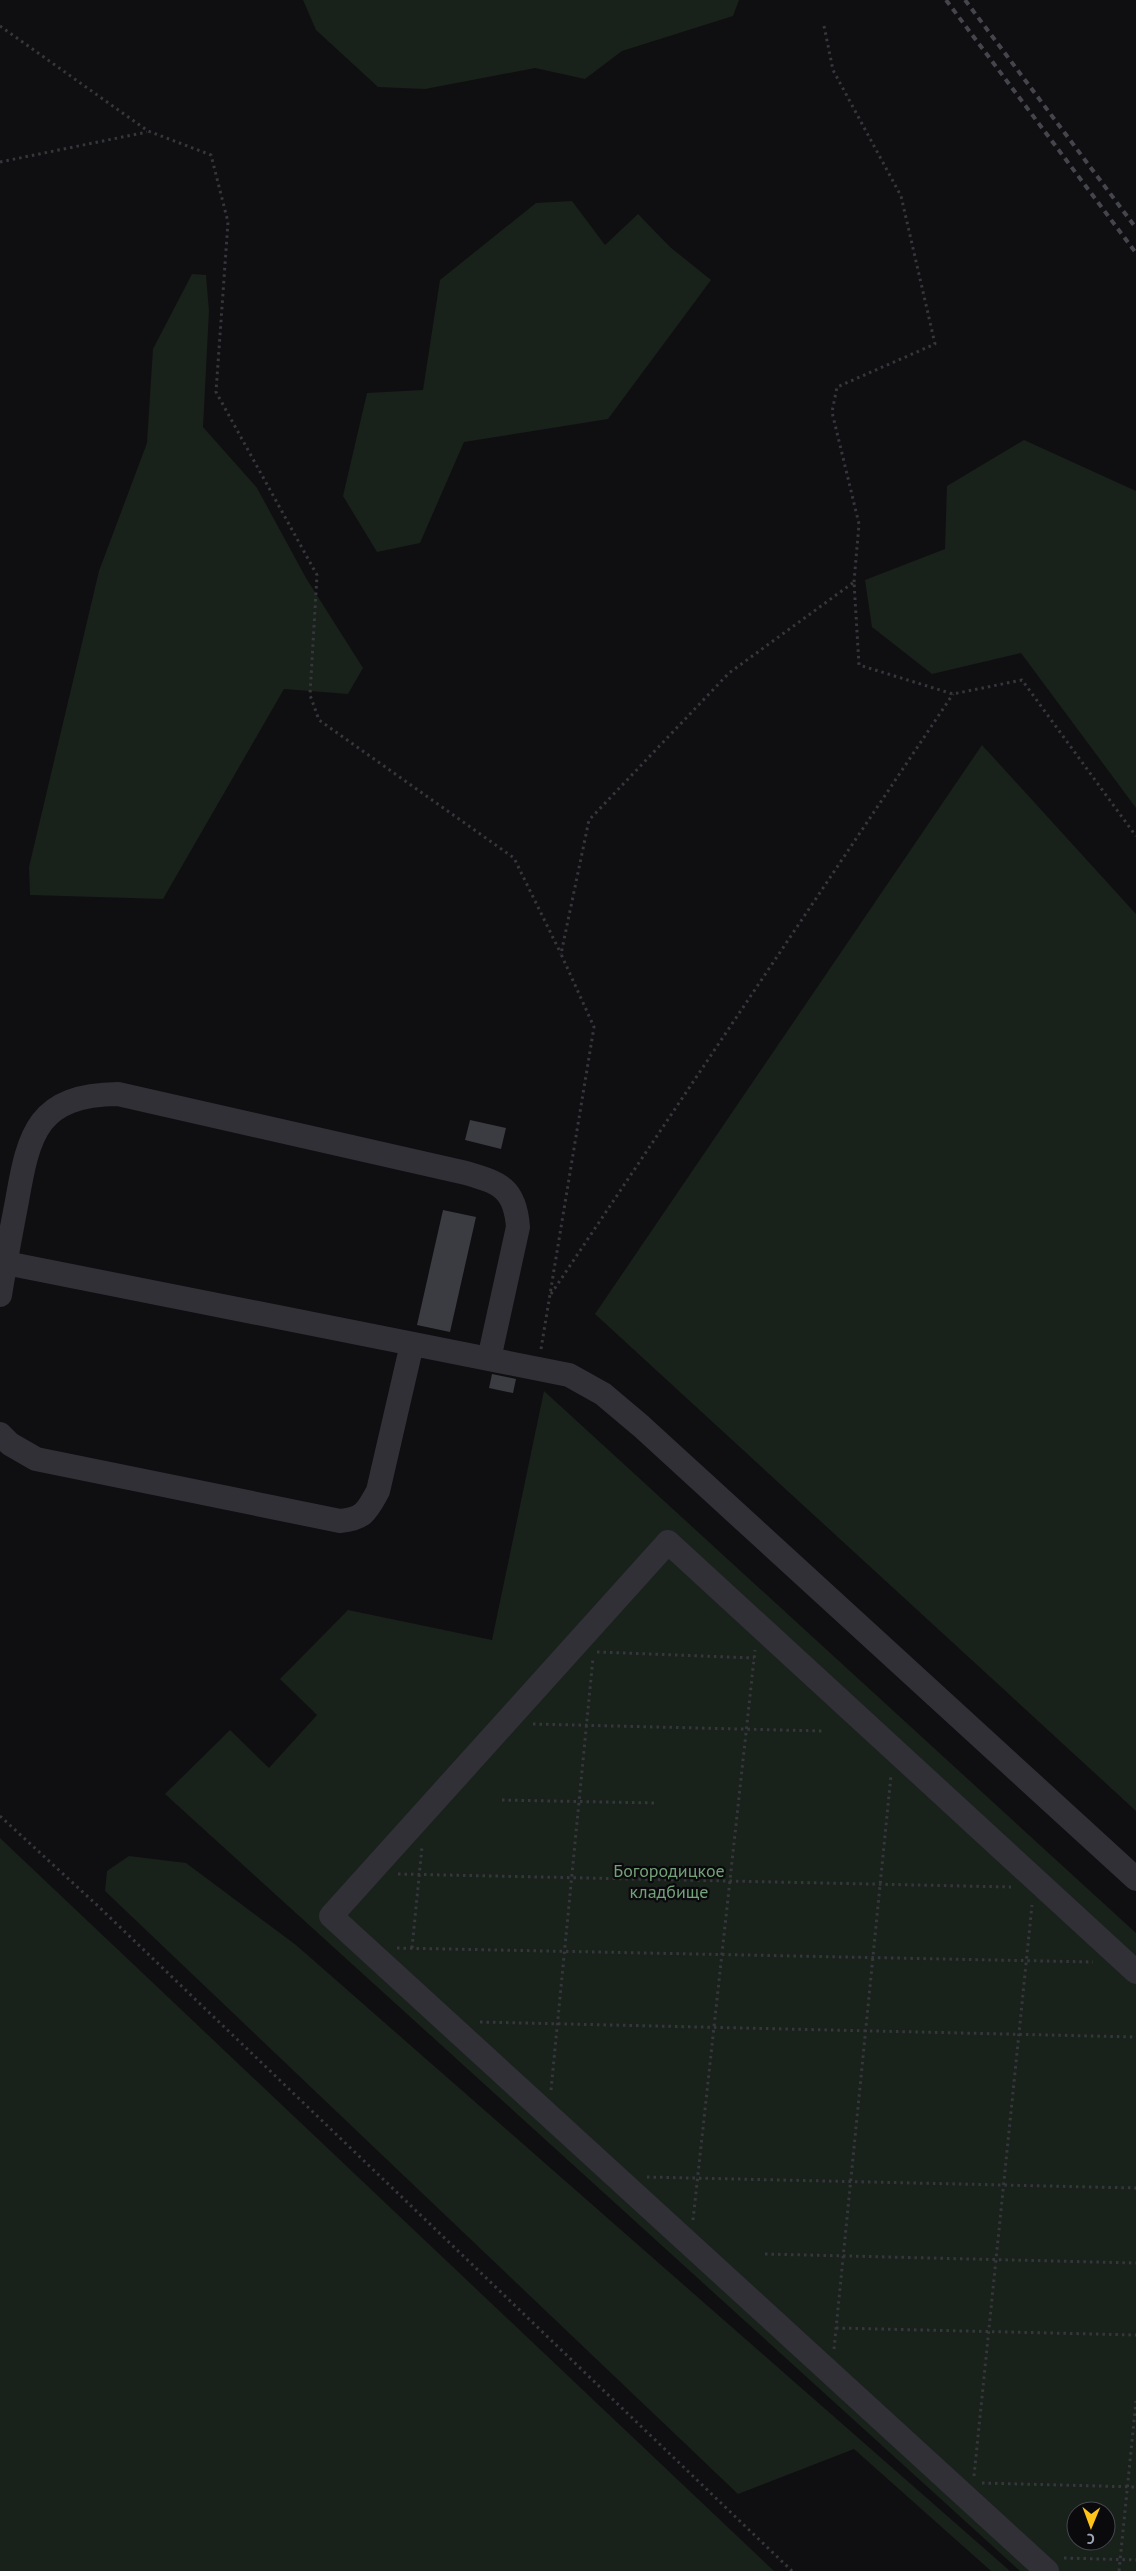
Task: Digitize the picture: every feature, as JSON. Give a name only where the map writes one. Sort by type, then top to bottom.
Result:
[{"type":"street","points":[[0,1295],[25,1157],[34,1133],[54,1111],[70,1100],[94,1094],[118,1094],[466,1172],[497,1182],[510,1195],[517,1208],[518,1227],[489,1359]]},
{"type":"street","points":[[6,1262],[530,1366],[569,1375],[586,1384],[603,1394],[641,1426],[1136,1879]]},
{"type":"street","points":[[0,1434],[10,1444],[36,1460],[340,1521],[356,1520],[368,1509],[378,1491],[412,1344]]},
{"type":"street","points":[[1054,2565],[831,2374],[332,1916],[668,1542],[894,1750],[1039,1887],[1136,1972]]},
{"type":"path","points":[[0,26],[148,131],[211,155],[228,222],[216,392],[317,575],[310,695],[319,720],[514,858],[594,1027],[550,1295],[530,1366]]},
{"type":"path","points":[[824,26],[833,70],[901,196],[934,344],[837,387],[832,412],[859,524],[854,582],[859,665],[953,694],[1022,680],[1136,836]]},
{"type":"path","points":[[0,162],[148,131]]},
{"type":"path","points":[[560,954],[589,820],[729,673],[854,582]]},
{"type":"path","points":[[550,1295],[953,694]]},
{"type":"path","points":[[549,2115],[597,1621]]},
{"type":"path","points":[[690,2244],[757,1624]]},
{"type":"path","points":[[594,1652],[754,1658]]},
{"type":"path","points":[[529,1724],[822,1732]]},
{"type":"path","points":[[831,2374],[894,1750]]},
{"type":"path","points":[[502,1800],[656,1803]]},
{"type":"path","points":[[412,1948],[425,1812]]},
{"type":"path","points":[[0,1816],[98,1906],[792,2571]]},
{"type":"path","points":[[370,1873],[1039,1887],[1026,1961],[974,2483],[1136,2487]]},
{"type":"path","points":[[366,1947],[1096,1962]]},
{"type":"path","points":[[480,2022],[1136,2037]]},
{"type":"path","points":[[640,2177],[1136,2188]]},
{"type":"path","points":[[765,2254],[1136,2263]]},
{"type":"path","points":[[836,2328],[1136,2335]]},
{"type":"path","points":[[1118,2571],[1136,2401]]},
{"type":"path","points":[[1054,2565],[1136,2560]]},
{"type":"green space","points":[[303,0],[739,0],[733,16],[622,51],[585,79],[535,68],[425,89],[378,87],[316,30]]},
{"type":"green space","points":[[572,201],[605,245],[638,214],[670,247],[711,280],[608,419],[464,442],[420,543],[377,552],[343,496],[367,393],[423,390],[440,280],[536,203]]},
{"type":"green space","points":[[192,274],[206,275],[209,311],[203,427],[257,488],[306,578],[363,668],[348,694],[284,689],[163,899],[30,895],[29,867],[99,571],[147,443],[153,349]]},
{"type":"green space","points":[[1024,440],[1136,491],[1136,808],[1021,653],[932,674],[872,627],[865,580],[945,549],[947,486]]},
{"type":"green space","points":[[982,745],[1136,914],[1136,1811],[595,1314]]},
{"type":"green space","name":"Богородицкое кладбище","points":[[544,1391],[1136,1933],[1136,2571],[1020,2571],[165,1794],[230,1730],[269,1768],[317,1715],[280,1679],[348,1610],[492,1640]]},
{"type":"green space","points":[[0,1838],[774,2571],[0,2571]]},
{"type":"green space","points":[[129,1856],[186,1863],[296,1945],[1010,2571],[991,2571],[854,2449],[738,2494],[105,1891],[107,1871]]},
{"type":"building","points":[[470,1120],[506,1128],[501,1149],[465,1140]]},
{"type":"building","points":[[443,1210],[476,1217],[450,1332],[417,1325]]},
{"type":"building","points":[[492,1374],[516,1379],[513,1393],[489,1388]]},
{"type":"railway","points":[[946,0],[1136,253]]},
{"type":"railway","points":[[965,0],[1136,228]]}]
